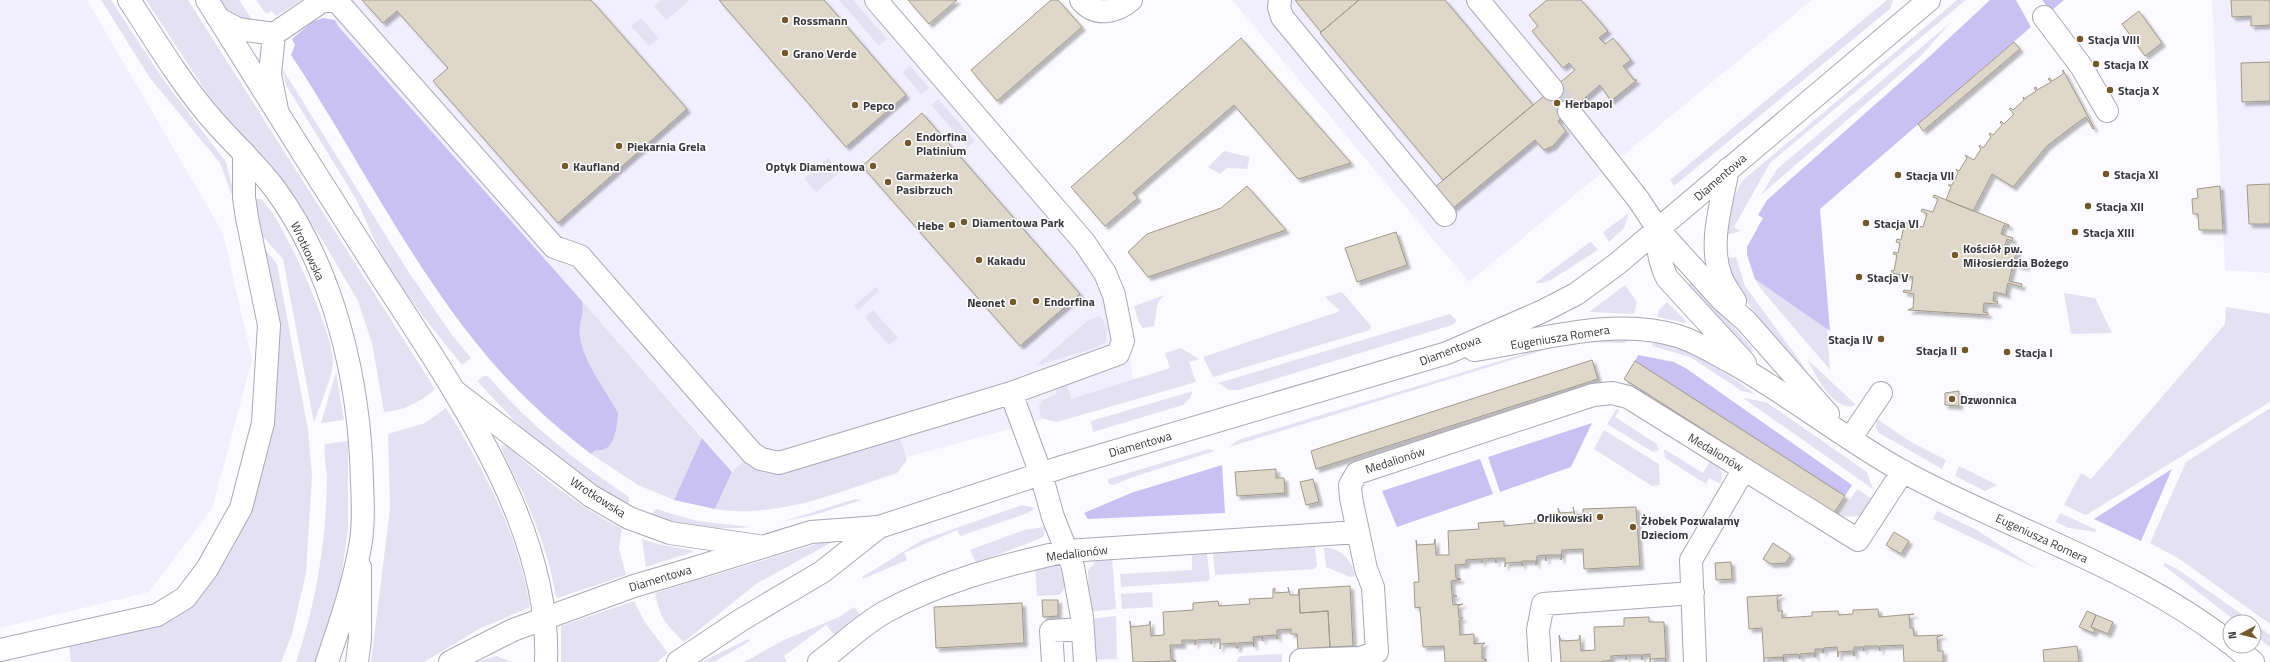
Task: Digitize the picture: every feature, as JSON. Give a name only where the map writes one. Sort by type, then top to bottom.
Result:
[{"type":"street","name":"Wrotkowska","points":[[129,0],[171,66],[207,113],[275,189],[296,223],[333,307],[344,342],[359,423],[363,506],[360,552]]},
{"type":"street","name":"Wrotkowska","points":[[207,0],[457,393],[517,516],[538,579],[545,618],[546,662]]},
{"type":"street","points":[[219,19],[238,29],[274,34],[321,2],[335,0],[554,247],[580,256],[752,453],[760,459],[779,463],[969,404],[1011,394],[1118,354],[1123,341],[1114,296],[1105,273],[1084,242],[876,0]]},
{"type":"street","points":[[1081,0],[1087,7],[1099,11],[1122,8],[1131,0]]},
{"type":"street","points":[[1280,0],[1279,7],[1282,17],[1445,215]]},
{"type":"street","points":[[1478,0],[1552,89]]},
{"type":"street","name":"Diamentowa","points":[[450,662],[489,641],[545,618],[634,586],[811,532],[879,527],[1041,474],[1447,353],[1543,311],[1576,294],[1617,264],[1922,2]]},
{"type":"street","points":[[2044,17],[2081,66],[2107,112]]},
{"type":"street","points":[[274,34],[270,74],[278,112]]},
{"type":"street","points":[[1569,111],[1638,199],[1658,229]]},
{"type":"street","points":[[0,650],[157,615],[185,598],[207,568],[241,508],[263,422],[269,325],[247,218],[244,197],[244,153]]},
{"type":"street","name":"Eugeniusza Romera","points":[[1728,169],[1717,232],[1716,253],[1721,276],[1746,321]]},
{"type":"street","name":"Eugeniusza Romera","points":[[1658,229],[1721,299],[1746,321],[1850,439]]},
{"type":"street","name":"Eugeniusza Romera","points":[[1658,229],[1657,247],[1660,265],[1667,278],[1759,378]]},
{"type":"street","name":"Eugeniusza Romera","points":[[1447,353],[1611,328],[1637,329],[1678,336],[1693,342],[1759,378],[1850,439],[1903,471],[2154,592],[2188,612],[2222,637]]},
{"type":"street","name":"Wrotkowska","points":[[457,393],[591,496],[629,518],[670,533],[763,547]]},
{"type":"street","name":"Medalionów","points":[[819,662],[843,654],[884,613],[928,592],[973,574],[1067,551],[1358,532],[1350,485],[1358,473],[1593,395],[1612,393],[1628,397],[1858,540],[1903,471]]},
{"type":"street","points":[[1850,439],[1881,393]]},
{"type":"street","points":[[1011,394],[1041,474],[1053,517],[1073,566],[1085,662]]},
{"type":"street","points":[[1695,662],[1691,560],[1744,469]]},
{"type":"street","name":"Diamentowa","points":[[678,662],[741,620],[822,572],[879,527]]},
{"type":"street","points":[[1301,660],[1360,658],[1377,652],[1373,587],[1366,569],[1358,532]]},
{"type":"street","points":[[327,662],[360,552]]},
{"type":"street","points":[[357,662],[360,639],[360,552]]},
{"type":"street","points":[[1540,662],[1538,630],[1543,604],[1693,593]]},
{"type":"street","points":[[1053,662],[1051,631],[1082,629]]},
{"type":"street","points":[[2244,654],[2253,662]]},
{"type":"shaded area","points":[[0,0],[87,0],[223,233],[252,360],[212,509],[149,592],[0,628]]},
{"type":"shaded area","points":[[101,0],[111,0],[163,79],[226,162],[236,200],[231,193],[220,163],[150,78]]},
{"type":"shaded area","points":[[146,0],[188,0],[435,389],[424,398],[405,408],[384,412],[372,343],[358,301],[323,241],[278,176],[214,104]]},
{"type":"shaded area","points":[[219,0],[239,0],[251,18],[253,25],[227,12]]},
{"type":"shaded area","points":[[256,0],[302,0],[276,16],[272,11],[266,14]]},
{"type":"shaded area","points":[[327,0],[882,0],[1087,238],[1128,340],[1134,389],[1024,425],[753,499],[735,474],[338,26]]},
{"type":"shaded area","points":[[661,0],[690,0],[666,20],[654,6]]},
{"type":"shaded area","points":[[839,0],[853,0],[887,39],[879,46]]},
{"type":"shaded area","points":[[1232,0],[1812,0],[1469,282]]},
{"type":"shaded area","points":[[1887,0],[1893,0],[1890,9],[1674,186],[1670,180]]},
{"type":"shaded area","points":[[1957,0],[1966,0],[1770,163],[1734,227],[1741,231],[1726,235],[1728,209],[1742,181]]},
{"type":"shaded area","points":[[1990,0],[2016,0],[2031,27],[1820,209],[1830,331],[1755,279],[1747,255],[1747,247],[1763,218],[1758,215],[1767,200],[1930,56]]},
{"type":"shaded area","points":[[2042,0],[2064,0],[2051,11]]},
{"type":"shaded area","points":[[2212,0],[2270,0],[2270,273],[2225,270]]},
{"type":"shaded area","points":[[323,18],[335,20],[338,26],[582,301],[583,310],[580,337],[586,357],[618,413],[616,432],[611,443],[607,447],[602,450],[596,450],[591,454],[532,404],[499,370],[469,334],[415,257],[291,55],[295,45],[292,39],[312,22]]},
{"type":"shaded area","points":[[641,18],[659,38],[649,46],[631,26]]},
{"type":"shaded area","points":[[1950,23],[1922,55],[1761,195],[1777,169]]},
{"type":"shaded area","points":[[910,66],[929,88],[921,94],[902,72]]},
{"type":"shaded area","points":[[282,68],[406,268],[452,335],[471,358],[462,365],[425,319],[396,279],[380,252],[356,199],[286,85]]},
{"type":"shaded area","points":[[938,99],[975,141],[968,147],[931,105]]},
{"type":"shaded area","points":[[1224,151],[1250,157],[1247,169],[1227,168],[1220,174],[1208,167]]},
{"type":"shaded area","points":[[828,158],[840,172],[816,192],[804,178]]},
{"type":"shaded area","points":[[257,199],[261,199],[282,228],[316,302],[331,347],[333,367],[314,423],[283,259],[257,230],[255,202]]},
{"type":"shaded area","points":[[1629,213],[1624,228],[1609,242],[1603,232]]},
{"type":"shaded area","points":[[1590,242],[1598,250],[1551,280],[1543,283],[1535,283]]},
{"type":"shaded area","points":[[261,244],[277,264],[308,430],[312,476],[306,573],[292,634],[281,662],[71,662],[69,646],[158,626],[182,612],[251,510]]},
{"type":"shaded area","points":[[1736,257],[1745,286],[1808,372],[1771,333],[1749,305],[1732,274],[1726,258]]},
{"type":"shaded area","points":[[1755,279],[1827,328],[1830,370],[1761,289]]},
{"type":"shaded area","points":[[1693,281],[1752,348],[1753,352],[1750,352],[1687,286]]},
{"type":"shaded area","points":[[1625,285],[1637,302],[1634,314],[1589,312]]},
{"type":"shaded area","points":[[876,287],[879,291],[858,310],[854,306]]},
{"type":"shaded area","points":[[1342,292],[1371,326],[1370,330],[1213,377],[1203,357],[1340,311],[1325,297]]},
{"type":"shaded area","points":[[2064,293],[2095,298],[2112,333],[2071,334]]},
{"type":"shaded area","points":[[1165,295],[1158,302],[1154,326],[1143,328],[1139,323],[1134,306]]},
{"type":"shaded area","points":[[582,301],[702,438],[674,500],[638,485],[591,454],[596,450],[618,413],[586,357],[580,337],[583,310]]},
{"type":"shaded area","points":[[1667,302],[1686,321],[1686,323],[1657,317],[1659,310]]},
{"type":"shaded area","points":[[2226,307],[2270,314],[2270,402],[2086,515],[2064,505],[2081,473],[2091,479],[2225,324]]},
{"type":"shaded area","points":[[873,310],[898,338],[889,345],[865,318]]},
{"type":"shaded area","points":[[1450,314],[1457,321],[1452,325],[1239,390],[1229,390],[1218,383]]},
{"type":"shaded area","points":[[1098,316],[1102,318],[1107,329],[1106,342],[1092,349],[1035,366],[1087,321]]},
{"type":"shaded area","points":[[1631,339],[1624,343],[1570,342],[1229,447],[1238,440],[1563,342],[1575,340]]},
{"type":"shaded area","points":[[1653,339],[1681,348],[1707,361],[1755,394],[1742,391],[1690,357],[1652,346]]},
{"type":"shaded area","points":[[1181,348],[1199,359],[1189,362],[1196,382],[1057,422],[1041,418],[1039,406],[1043,400],[1057,394],[1055,388],[1067,385],[1071,399],[1170,368],[1165,353]]},
{"type":"shaded area","points":[[1638,355],[1674,362],[1687,369],[1852,485],[1845,496],[1635,361]]},
{"type":"shaded area","points":[[1807,359],[1856,405],[1848,407],[1833,399],[1820,383]]},
{"type":"shaded area","points":[[336,372],[344,420],[321,423]]},
{"type":"shaded area","points":[[484,376],[488,376],[503,394],[536,426],[572,456],[629,497],[629,508],[616,502],[526,433],[477,381]]},
{"type":"shaded area","points":[[1193,391],[1190,398],[1183,405],[1093,432],[1091,421]]},
{"type":"shaded area","points":[[1743,398],[1766,402],[1867,472],[1873,489]]},
{"type":"shaded area","points":[[446,408],[474,455],[509,529],[525,581],[530,607],[479,629],[424,662],[371,662],[390,508],[388,434],[425,423]]},
{"type":"shaded area","points":[[1617,408],[1619,411],[1615,417],[1657,444],[1659,450],[1653,452],[1607,424]]},
{"type":"shaded area","points":[[2270,408],[2270,624],[2262,618],[2262,614],[2256,614],[2178,558],[2150,543],[2186,462]]},
{"type":"shaded area","points":[[1877,419],[1911,442],[1946,460],[1942,469],[1879,433],[1876,427]]},
{"type":"shaded area","points":[[1592,423],[1571,467],[1500,492],[1488,457]]},
{"type":"shaded area","points":[[1604,430],[1659,464],[1660,485],[1652,486],[1594,449]]},
{"type":"shaded area","points":[[702,438],[732,472],[715,509],[674,500]]},
{"type":"shaded area","points":[[900,439],[907,460],[897,473],[808,502],[785,507],[739,511],[715,509],[732,472],[744,461],[763,473],[781,474]]},
{"type":"shaded area","points":[[348,441],[348,530],[339,592],[319,662],[296,662],[309,618],[319,573],[325,527],[327,481],[324,453],[325,444]]},
{"type":"shaded area","points":[[506,445],[561,491],[622,529],[619,548],[626,575],[558,598],[556,597],[547,556],[538,530],[522,491],[502,450],[501,446]]},
{"type":"shaded area","points":[[1209,449],[1215,451],[1133,477],[1113,485],[1109,484],[1108,479]]},
{"type":"shaded area","points":[[1664,449],[1703,473],[1710,461],[1717,465],[1722,473],[1721,484],[1709,478],[1706,484],[1665,458]]},
{"type":"shaded area","points":[[1480,459],[1493,494],[1397,527],[1382,491]]},
{"type":"shaded area","points":[[1222,465],[1225,513],[1088,519],[1084,513],[1131,493]]},
{"type":"shaded area","points":[[1959,466],[1997,485],[1985,491],[1955,476]]},
{"type":"shaded area","points":[[2172,469],[2141,541],[2094,519]]},
{"type":"shaded area","points":[[1857,489],[1872,499],[1860,516],[1839,517]]},
{"type":"shaded area","points":[[855,499],[862,500],[814,515],[781,522]]},
{"type":"shaded area","points":[[1022,505],[1035,508],[1028,513],[960,536],[957,530],[904,553],[907,560],[863,579],[862,577],[922,540]]},
{"type":"shaded area","points":[[656,509],[697,521],[751,527],[712,528],[649,517]]},
{"type":"shaded area","points":[[1937,511],[1975,529],[2037,569],[1933,519]]},
{"type":"shaded area","points":[[2060,513],[2097,530],[2095,532],[2069,528],[2056,522]]},
{"type":"shaded area","points":[[1045,527],[1044,536],[1039,539],[976,563],[970,550],[1024,530]]},
{"type":"shaded area","points":[[843,536],[756,584],[684,642],[668,626],[659,610],[655,593]]},
{"type":"shaded area","points":[[642,539],[662,545],[691,550],[693,552],[646,567]]},
{"type":"shaded area","points":[[1315,547],[1317,566],[1314,569],[1215,575],[1213,553]]},
{"type":"shaded area","points":[[1324,547],[1336,550],[1345,556],[1354,570],[1355,576],[1350,577],[1326,567]]},
{"type":"shaded area","points":[[1192,554],[1207,554],[1210,579],[1208,581],[1121,587],[1120,574],[1192,570]]},
{"type":"shaded area","points":[[1112,558],[1116,609],[1089,612],[1088,570],[1097,560]]},
{"type":"shaded area","points":[[2165,563],[2177,569],[2242,614],[2227,614],[2163,565]]},
{"type":"shaded area","points":[[1052,564],[1057,566],[1063,572],[1065,577],[1065,586],[1063,591],[1060,595],[1037,596],[1035,566]]},
{"type":"shaded area","points":[[1152,592],[1153,607],[1122,609],[1121,594]]},
{"type":"shaded area","points":[[634,601],[644,621],[668,653],[657,662],[561,662],[561,626]]},
{"type":"shaded area","points":[[854,607],[862,617],[836,637],[826,625],[784,656],[787,662],[744,662],[784,640],[839,617]]},
{"type":"shaded area","points":[[1116,616],[1117,659],[1091,660],[1089,619]]},
{"type":"shaded area","points":[[2262,629],[2270,635],[2270,647],[2262,641]]},
{"type":"shaded area","points":[[748,639],[750,641],[714,662],[701,662]]},
{"type":"shaded area","points":[[1282,654],[1282,662],[1236,662],[1240,656]]},
{"type":"shaded area","points":[[496,656],[512,662],[478,662],[480,661]]},
{"type":"building","name":"Kaufland","points":[[362,0],[591,0],[687,109],[558,223],[433,81],[448,68],[397,11],[383,23]]},
{"type":"building","points":[[719,0],[824,0],[906,95],[846,147]]},
{"type":"building","points":[[908,0],[957,0],[929,24]]},
{"type":"building","points":[[1051,0],[1058,0],[1082,27],[997,101],[971,70]]},
{"type":"building","points":[[1295,0],[1359,0],[1321,32]]},
{"type":"building","points":[[1359,0],[1445,0],[1533,105],[1443,180],[1320,33]]},
{"type":"building","name":"Herbapol","points":[[1547,0],[1581,0],[1608,31],[1599,38],[1605,44],[1613,38],[1631,60],[1623,66],[1634,80],[1637,80],[1611,101],[1600,85],[1558,121],[1566,131],[1553,146],[1544,150],[1535,140],[1452,209],[1434,188],[1575,70],[1569,63],[1563,68],[1532,31],[1538,26],[1529,15]]},
{"type":"building","points":[[2231,0],[2270,0],[2270,25],[2251,26],[2251,16],[2232,17]]},
{"type":"building","points":[[2139,11],[2162,43],[2145,56],[2122,24]]},
{"type":"building","points":[[1241,38],[1351,163],[1298,179],[1234,105],[1133,193],[1138,198],[1105,226],[1071,187]]},
{"type":"building","points":[[2014,42],[2020,49],[1923,131],[1918,124]]},
{"type":"building","points":[[2270,62],[2270,101],[2242,102],[2241,63]]},
{"type":"building","points":[[2063,70],[2094,128],[2093,129],[2086,117],[2077,123],[2047,146],[2013,187],[1992,174],[1973,211],[1946,200],[1951,187],[1948,185],[1952,185],[1958,173],[1956,169],[1959,171],[1967,158],[1965,155],[1974,160],[1981,149],[1979,147],[1980,145],[1983,148],[1991,137],[1989,134],[1990,133],[1993,135],[2002,125],[2000,122],[2001,121],[2004,124],[2014,114],[2009,109],[2011,108],[2013,110],[2024,100],[2023,97],[2024,99],[2036,91],[2034,88],[2036,87],[2037,90],[2051,82],[2048,79],[2050,78],[2052,81],[2063,74]]},
{"type":"building","name":"Diamentowa Park","points":[[922,113],[1080,294],[1020,346],[862,166]]},
{"type":"building","points":[[2270,184],[2270,224],[2249,224],[2247,185]]},
{"type":"building","points":[[1247,186],[1286,230],[1148,277],[1128,252],[1147,234],[1221,208]]},
{"type":"building","points":[[2220,186],[2223,230],[2199,230],[2198,214],[2193,214],[2192,199],[2198,198],[2197,189]]},
{"type":"building","name":"Kościół pw. Miłosierdzia Bożego","points":[[1934,195],[2009,225],[2009,227],[2004,225],[2001,234],[2013,238],[2012,241],[2007,239],[2004,248],[2018,251],[2013,261],[2026,265],[2026,267],[2013,264],[2009,281],[2022,284],[2021,287],[2008,283],[2006,292],[2007,295],[1994,292],[1993,301],[1998,302],[1997,304],[1984,303],[1983,312],[1988,313],[1988,315],[1908,310],[1913,308],[1914,294],[1903,292],[1904,290],[1911,291],[1913,277],[1891,273],[1892,270],[1894,271],[1897,255],[1893,254],[1894,252],[1898,253],[1900,243],[1896,242],[1897,239],[1901,240],[1904,225],[1902,222],[1923,227],[1927,214],[1921,211],[1922,209],[1933,212],[1938,199],[1933,197]]},
{"type":"building","points":[[1396,232],[1407,265],[1357,282],[1345,248]]},
{"type":"building","points":[[1592,360],[1598,379],[1316,469],[1311,451]]},
{"type":"building","points":[[1635,361],[1845,496],[1834,513],[1624,379]]},
{"type":"building","name":"Dzwonnica","points":[[1959,391],[1959,406],[1945,405],[1945,393]]},
{"type":"building","points":[[1276,469],[1276,478],[1284,478],[1285,493],[1237,496],[1235,472]]},
{"type":"building","points":[[1313,479],[1319,502],[1306,505],[1300,482]]},
{"type":"building","points":[[1573,507],[1575,515],[1583,514],[1583,509],[1636,507],[1640,566],[1584,569],[1583,549],[1562,550],[1561,560],[1561,555],[1546,555],[1546,561],[1545,555],[1537,556],[1536,565],[1536,561],[1522,561],[1522,566],[1521,562],[1506,563],[1505,567],[1505,558],[1496,558],[1496,563],[1495,558],[1482,559],[1482,563],[1481,559],[1466,560],[1466,564],[1455,565],[1456,578],[1461,579],[1451,581],[1452,595],[1457,596],[1452,596],[1453,605],[1463,604],[1458,606],[1459,618],[1463,618],[1459,620],[1460,635],[1474,634],[1474,644],[1485,643],[1482,645],[1482,659],[1487,660],[1483,662],[1445,662],[1444,646],[1423,647],[1420,607],[1415,608],[1414,582],[1419,582],[1416,540],[1417,545],[1434,544],[1435,539],[1436,555],[1449,555],[1448,531],[1479,529],[1478,523],[1504,521],[1504,526],[1535,523],[1534,520],[1559,518],[1558,508],[1560,513],[1574,512]]},
{"type":"building","points":[[1894,532],[1909,541],[1901,554],[1886,545]]},
{"type":"building","points":[[1773,543],[1791,555],[1786,563],[1771,564],[1763,559]]},
{"type":"building","points":[[1731,562],[1732,579],[1716,580],[1715,563]]},
{"type":"building","points":[[1350,586],[1353,646],[1330,647],[1328,611],[1300,613],[1299,589]]},
{"type":"building","points":[[1288,587],[1290,595],[1298,595],[1299,589],[1300,613],[1328,611],[1330,647],[1298,649],[1297,634],[1291,634],[1291,629],[1277,630],[1277,639],[1276,635],[1262,636],[1263,641],[1261,636],[1253,637],[1254,647],[1252,642],[1238,643],[1238,648],[1236,648],[1236,643],[1221,644],[1220,649],[1220,639],[1212,639],[1211,644],[1211,639],[1196,640],[1195,645],[1195,640],[1182,640],[1182,645],[1170,645],[1171,659],[1176,661],[1133,662],[1130,621],[1131,627],[1149,625],[1150,621],[1151,636],[1164,635],[1163,612],[1193,610],[1193,603],[1218,601],[1219,606],[1250,604],[1249,599],[1273,598],[1273,589],[1275,588],[1275,593],[1289,592]]},
{"type":"building","points":[[1782,595],[1777,597],[1778,611],[1783,611],[1782,618],[1812,616],[1812,612],[1838,611],[1839,615],[1853,614],[1853,610],[1878,609],[1879,617],[1914,614],[1909,615],[1910,628],[1913,628],[1914,636],[1943,635],[1937,637],[1938,651],[1943,651],[1943,662],[1904,662],[1903,645],[1880,646],[1880,651],[1879,646],[1864,646],[1864,651],[1863,647],[1854,647],[1854,656],[1853,651],[1839,652],[1838,657],[1837,647],[1824,648],[1823,653],[1823,649],[1815,649],[1815,657],[1814,653],[1800,654],[1800,659],[1798,654],[1783,655],[1784,662],[1782,657],[1765,658],[1764,662],[1762,628],[1749,629],[1747,597]]},
{"type":"building","points":[[1042,600],[1058,600],[1058,616],[1043,617]]},
{"type":"building","points":[[1022,603],[1024,643],[936,648],[934,607]]},
{"type":"building","points":[[2087,611],[2096,615],[2091,627],[2095,629],[2093,633],[2079,627]]},
{"type":"building","points":[[2096,615],[2113,622],[2108,634],[2091,627]]},
{"type":"building","points":[[1649,617],[1649,622],[1664,622],[1666,662],[1665,658],[1651,659],[1650,662],[1650,654],[1642,655],[1642,660],[1641,655],[1627,655],[1626,660],[1626,655],[1611,656],[1611,660],[1600,662],[1561,662],[1559,635],[1561,641],[1579,640],[1580,635],[1581,651],[1595,650],[1594,627],[1624,626],[1624,618]]},
{"type":"building","points":[[2077,646],[2079,662],[2044,662],[2043,650]]},
{"type":"tunnel","points":[[1552,89],[1569,111]]},
{"type":"place","name":"Rossmann","points":[[785,20]]},
{"type":"place","name":"Stacja VIII","points":[[2080,39]]},
{"type":"place","name":"Grano Verde","points":[[785,53]]},
{"type":"place","name":"Stacja IX","points":[[2096,64]]},
{"type":"place","name":"Stacja X","points":[[2110,90]]},
{"type":"place","name":"Herbapol","points":[[1557,103]]},
{"type":"place","name":"Pepco","points":[[855,105]]},
{"type":"place","name":"Endorfina Platinium","points":[[908,143]]},
{"type":"place","name":"Piekarnia Grela","points":[[619,146]]},
{"type":"place","name":"Kaufland","points":[[565,166]]},
{"type":"place","name":"Optyk Diamentowa","points":[[873,166]]},
{"type":"place","name":"Stacja XI","points":[[2106,174]]},
{"type":"place","name":"Stacja VII","points":[[1898,175]]},
{"type":"place","name":"Garmażerka Pasibrzuch","points":[[888,182]]},
{"type":"place","name":"Stacja XII","points":[[2088,206]]},
{"type":"place","name":"Diamentowa Park","points":[[964,222]]},
{"type":"place","name":"Stacja VI","points":[[1866,223]]},
{"type":"place","name":"Hebe","points":[[952,225]]},
{"type":"place","name":"Stacja XIII","points":[[2075,232]]},
{"type":"place","name":"Kościół pw. Miłosierdzia Bożego","points":[[1955,255]]},
{"type":"place","name":"Kakadu","points":[[979,260]]},
{"type":"place","name":"Stacja V","points":[[1859,277]]},
{"type":"place","name":"Endorfina","points":[[1036,301]]},
{"type":"place","name":"Neonet","points":[[1013,302]]},
{"type":"place","name":"Stacja IV","points":[[1881,339]]},
{"type":"place","name":"Stacja II","points":[[1965,350]]},
{"type":"place","name":"Stacja I","points":[[2007,352]]},
{"type":"place","name":"Dzwonnica","points":[[1952,399]]},
{"type":"place","name":"Orlikowski","points":[[1600,517]]},
{"type":"place","name":"Żłobek Pozwalamy Dzieciom","points":[[1633,527]]}]
